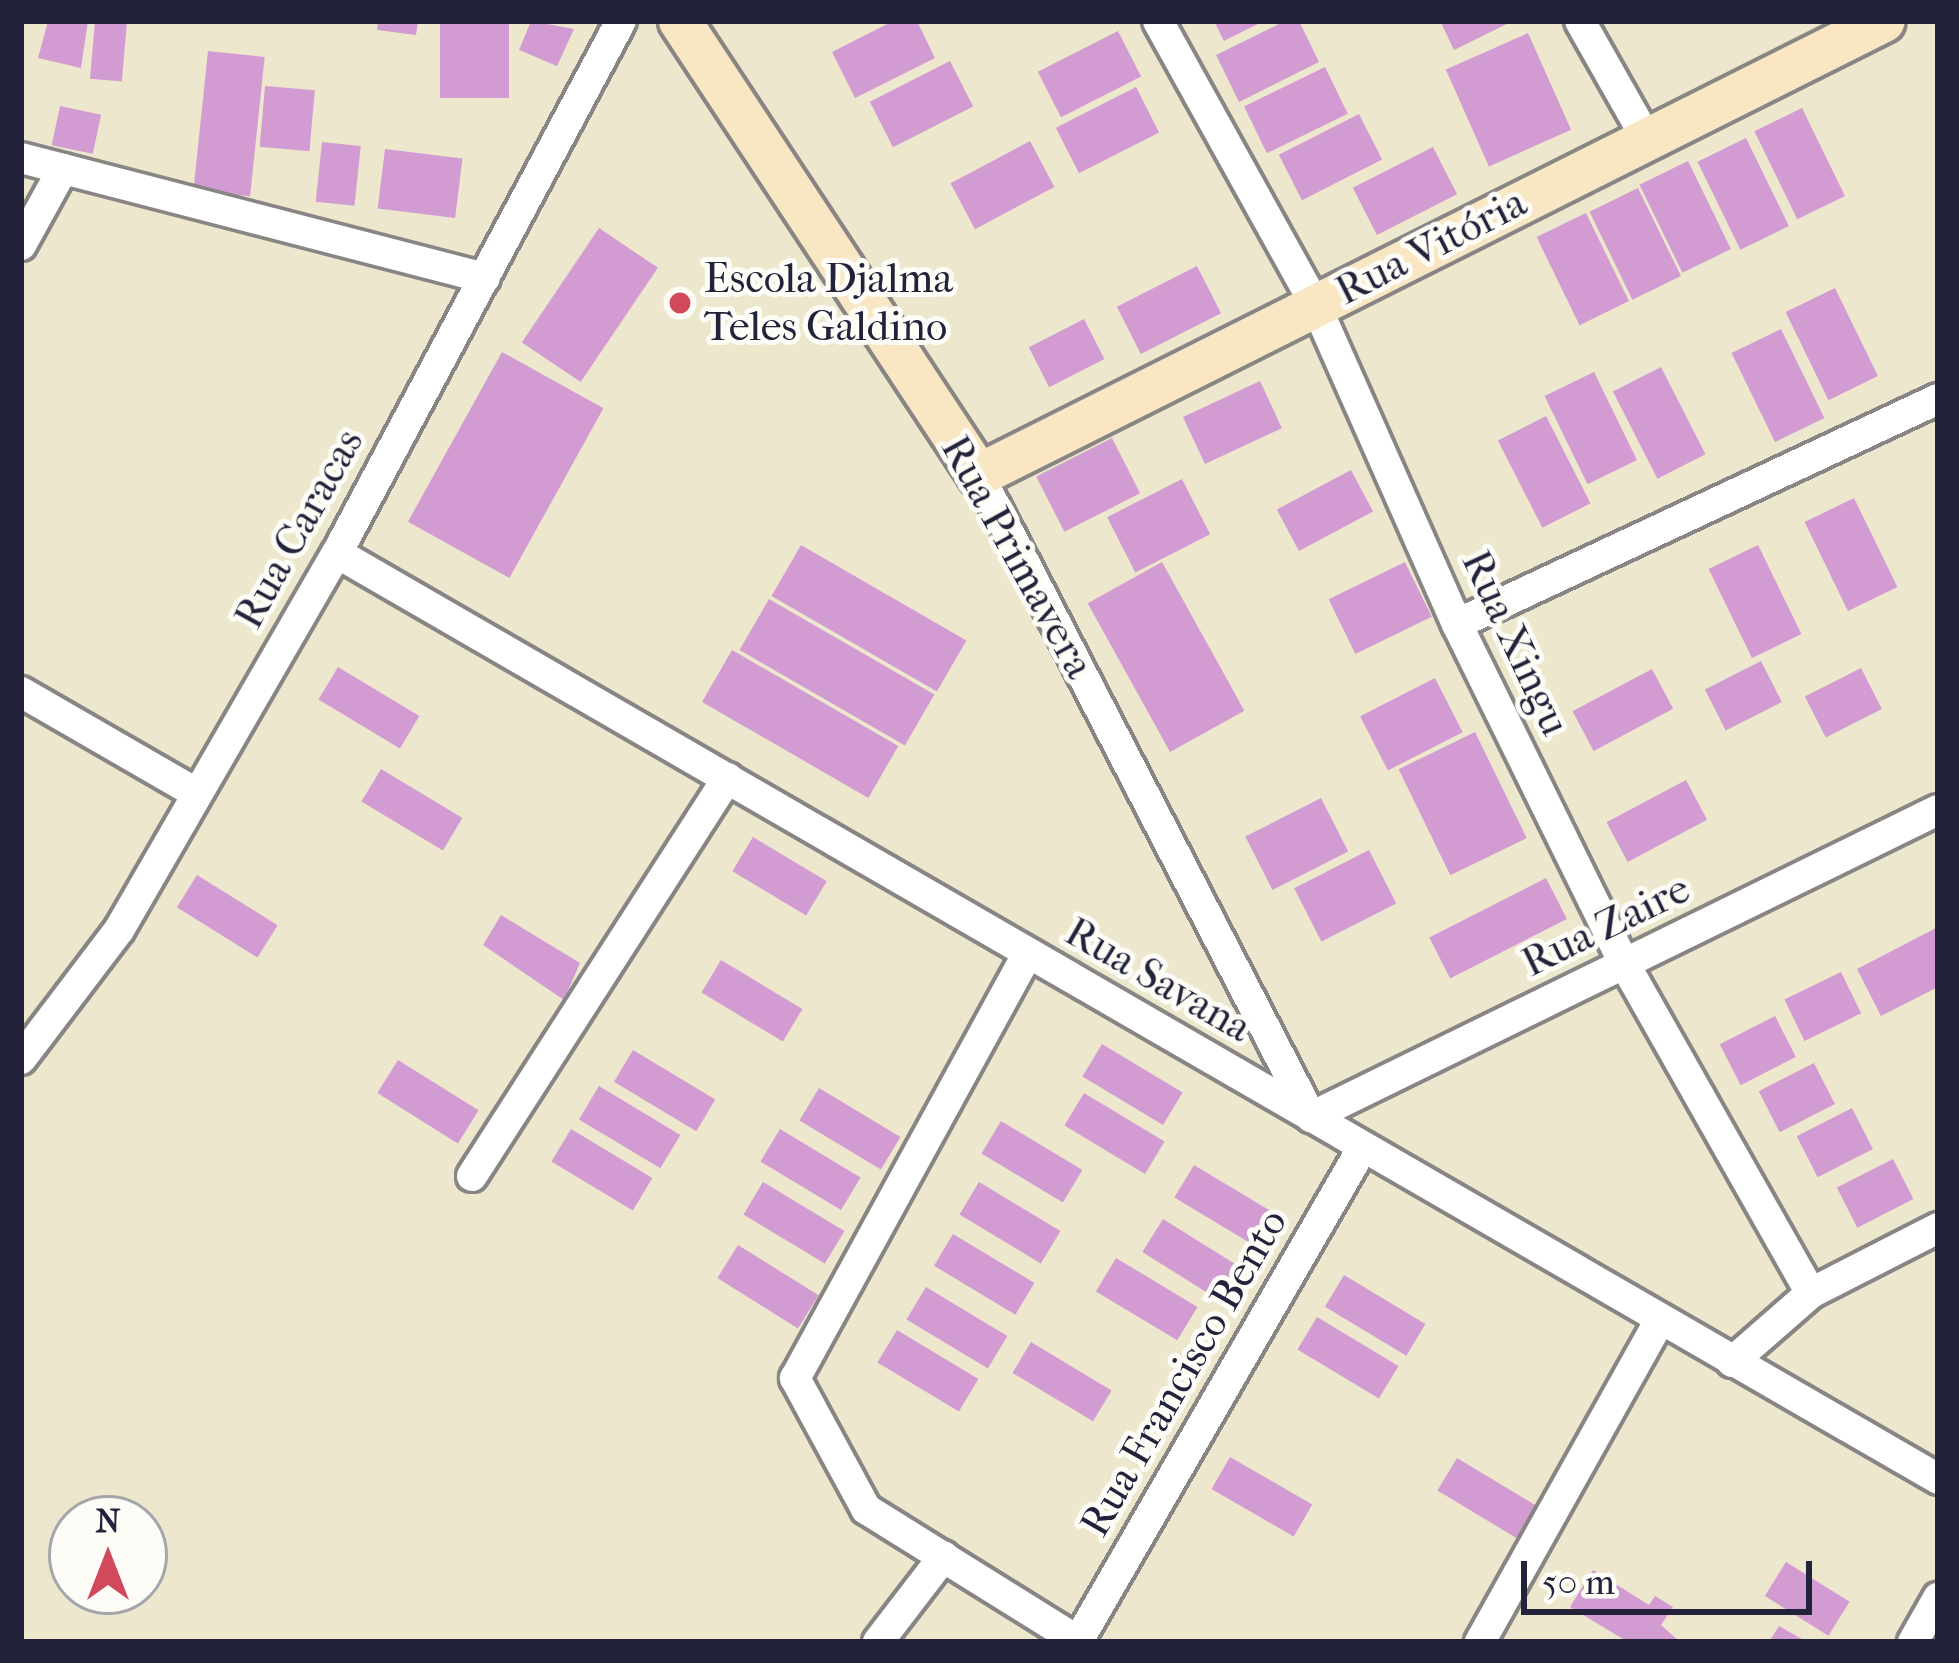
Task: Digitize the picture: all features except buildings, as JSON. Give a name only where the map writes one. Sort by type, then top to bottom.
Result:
[{"type":"street","name":"Rua Caracas","points":[[21,1059],[119,930],[337,553],[621,21]]},
{"type":"street","name":"Rua Primavera","points":[[680,21],[979,475],[1311,1117]]},
{"type":"street","name":"Rua Xingu","points":[[1158,21],[1316,306],[1457,624],[1624,963],[1811,1293]]},
{"type":"street","points":[[1580,21],[1645,136]]},
{"type":"street","name":"Rua Vitória","points":[[979,475],[1645,136],[1884,21]]},
{"type":"street","points":[[21,158],[485,278]]},
{"type":"street","points":[[21,245],[64,169]]},
{"type":"street","points":[[1457,624],[1938,399]]},
{"type":"street","name":"Rua Savana","points":[[337,553],[1659,1322],[1938,1478]]},
{"type":"street","points":[[21,692],[196,793]]},
{"type":"street","points":[[472,1175],[728,778]]},
{"type":"street","name":"Rua Zaire","points":[[1311,1117],[1938,810]]},
{"type":"street","points":[[1028,953],[795,1378],[866,1509],[1079,1641]]},
{"type":"street","name":"Rua Francisco Bento","points":[[1079,1641],[1363,1147]]},
{"type":"street","points":[[1732,1362],[1811,1293],[1938,1228]]},
{"type":"street","points":[[1480,1642],[1659,1322]]},
{"type":"street","points":[[878,1642],[944,1556]]},
{"type":"street","points":[[1913,1642],[1938,1598]]},
{"type":"place","name":"Escola Djalma Teles Galdino","points":[[680,303]]}]
